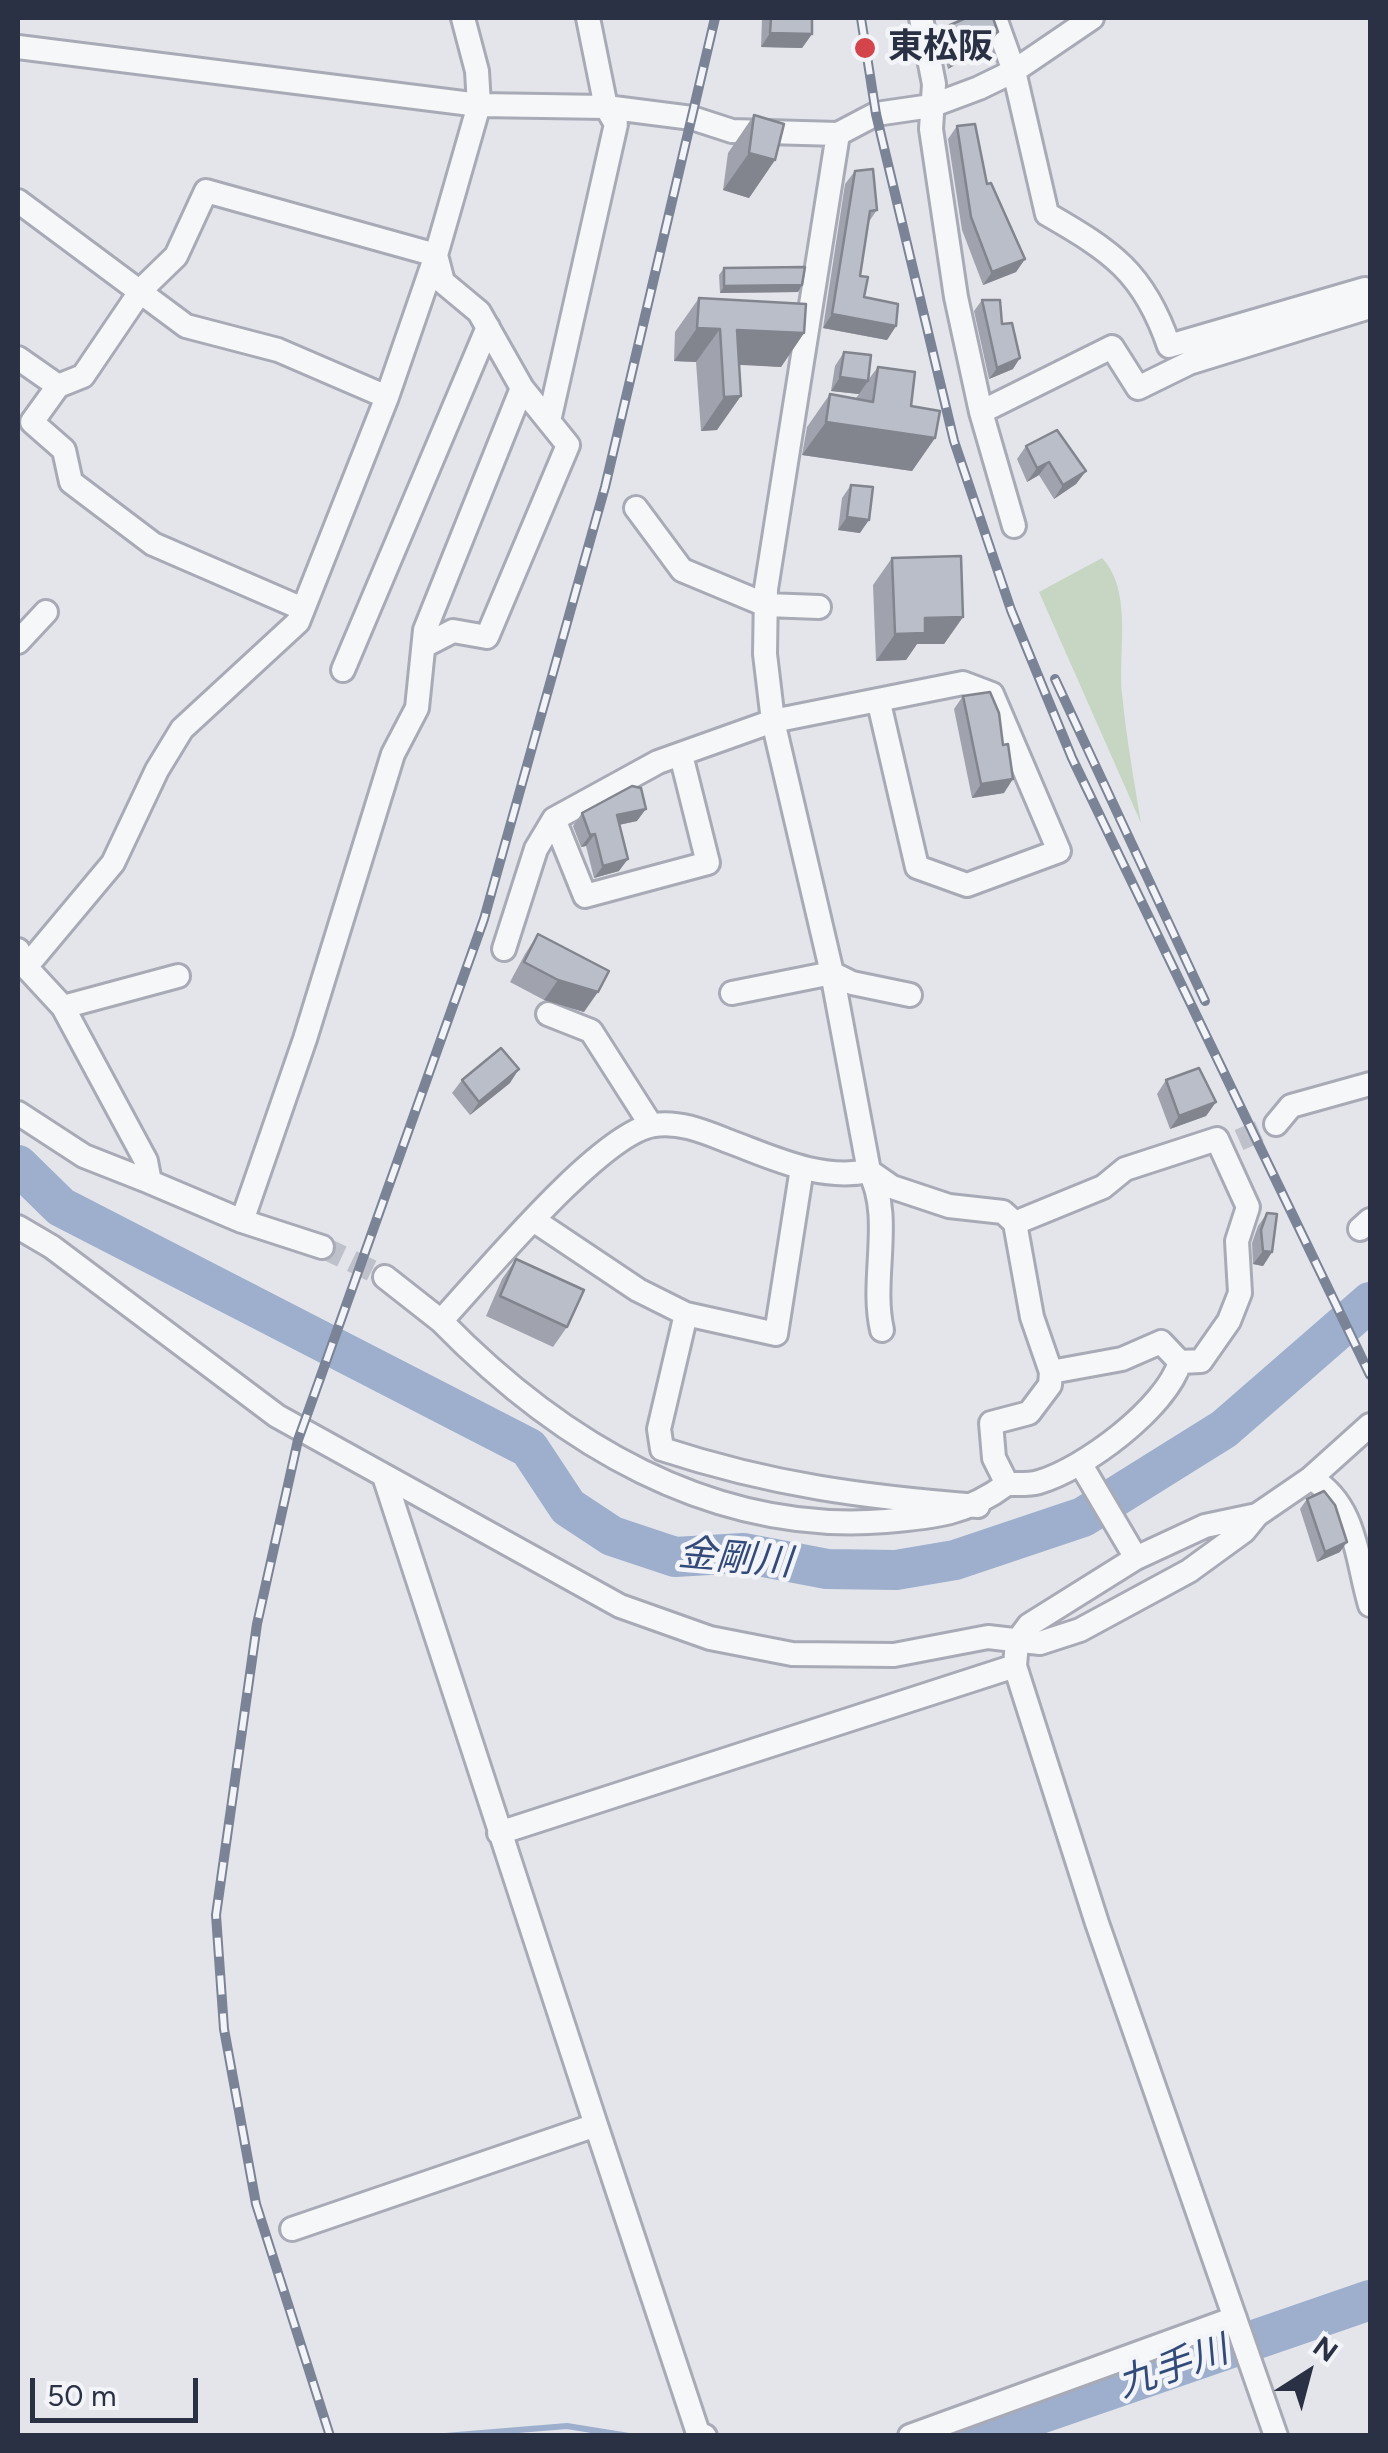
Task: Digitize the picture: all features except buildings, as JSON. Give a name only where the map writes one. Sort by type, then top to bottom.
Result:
[{"type":"street","points":[[150,1182],[146,1162],[63,1008],[22,958],[113,864],[157,770],[182,729],[298,622],[387,396],[436,255],[479,105],[477,71],[463,18]]},
{"type":"street","points":[[549,421],[616,124],[606,107],[588,18]]},
{"type":"street","points":[[921,18],[934,84],[931,129],[956,297],[981,412],[1014,526]]},
{"type":"street","points":[[995,18],[1014,71],[1047,214],[1109,249],[1138,282],[1168,346],[1365,289],[1370,294]]},
{"type":"street","points":[[18,47],[479,105],[606,107],[692,118],[732,131],[838,134],[876,114],[931,106],[1014,71],[1092,18]]},
{"type":"street","points":[[838,134],[766,605],[765,654],[773,722],[832,973],[869,1171],[880,1191],[875,1300],[882,1330]]},
{"type":"street","points":[[304,609],[153,544],[71,482],[64,450],[32,422],[58,386],[83,376],[142,289],[176,256],[206,191],[436,255]]},
{"type":"street","points":[[18,200],[142,289],[186,326],[278,350],[387,396]]},
{"type":"street","points":[[424,646],[453,631],[487,638],[568,444],[522,388],[480,312],[443,282],[436,255]]},
{"type":"street","points":[[981,412],[1112,347],[1138,388],[1189,363],[1370,307]]},
{"type":"street","points":[[343,670],[488,327]]},
{"type":"street","points":[[18,358],[58,386]]},
{"type":"street","points":[[242,1221],[305,1039],[393,754],[416,708],[426,630],[522,388]]},
{"type":"street","points":[[636,508],[682,570],[766,605],[819,607]]},
{"type":"street","points":[[18,642],[46,612]]},
{"type":"street","points":[[504,949],[536,849],[554,819],[658,762],[773,722],[963,683],[992,694],[1059,851],[967,885],[918,866],[879,703]]},
{"type":"street","points":[[554,819],[584,896],[708,862],[681,755]]},
{"type":"street","points":[[732,993],[832,973],[852,984],[910,995]]},
{"type":"street","points":[[63,1008],[178,976]]},
{"type":"street","points":[[548,1014],[591,1031],[651,1125]]},
{"type":"street","points":[[1276,1124],[1292,1106],[1370,1084]]},
{"type":"street","points":[[18,1113],[84,1156],[242,1221],[322,1247]]},
{"type":"street","points":[[441,1321],[535,1221],[561,1186],[651,1125],[692,1127],[802,1168],[848,1175],[869,1171],[892,1187],[948,1206],[1003,1212],[1015,1223],[1032,1317],[1052,1372],[1050,1385],[1029,1412],[991,1422],[994,1458],[1007,1484]]},
{"type":"street","points":[[1015,1223],[1103,1187],[1125,1169],[1228,1140],[1248,1207],[1237,1241],[1240,1293],[1229,1321],[1200,1361],[1180,1362],[1161,1342],[1122,1359],[1052,1372]]},
{"type":"street","points":[[535,1221],[638,1290],[686,1314],[776,1334],[802,1168]]},
{"type":"street","points":[[18,1227],[52,1247],[277,1416],[384,1476],[620,1606],[710,1638],[792,1654],[894,1656],[988,1636],[1040,1643],[1080,1630],[1189,1571],[1244,1532],[1257,1515],[1310,1478],[1370,1424]]},
{"type":"street","points":[[384,1277],[441,1321],[497,1378],[592,1445],[691,1495],[778,1519],[842,1524],[929,1517],[978,1506],[1007,1484],[1038,1482],[1080,1463],[1127,1429],[1175,1380],[1180,1362]]},
{"type":"street","points":[[686,1314],[659,1429],[662,1449],[742,1476],[864,1496],[978,1506]]},
{"type":"street","points":[[1080,1463],[1131,1551]]},
{"type":"street","points":[[384,1476],[498,1833],[698,2433],[704,2436]]},
{"type":"street","points":[[1310,1478],[1330,1490],[1354,1530],[1370,1605]]},
{"type":"street","points":[[1257,1515],[1206,1526],[1131,1551],[1029,1625],[1017,1641],[1015,1666],[1097,1923],[1276,2436]]},
{"type":"street","points":[[498,1833],[1015,1666]]},
{"type":"street","points":[[292,2230],[596,2125]]},
{"type":"street","points":[[910,2436],[1235,2318]]},
{"type":"green space","points":[[1102,558],[1112,572],[1121,604],[1122,693],[1141,823],[1039,592]]},
{"type":"waterway","name":"金剛川","points":[[18,1165],[61,1207],[529,1448],[568,1507],[612,1536],[675,1557],[743,1553],[827,1569],[896,1570],[955,1560],[1083,1517],[1224,1429],[1370,1302]]},
{"type":"waterway","name":"九手川","points":[[976,2436],[1370,2300]]},
{"type":"waterway","points":[[445,2436],[567,2426],[629,2436]]},
{"type":"tunnel","points":[[1239,1140],[1276,1124]]},
{"type":"tunnel","points":[[322,1247],[385,1277]]},
{"type":"railway","points":[[330,2436],[256,2204],[224,2029],[216,1915],[257,1624],[298,1440],[484,919],[605,487],[715,18]]},
{"type":"railway","points":[[861,18],[876,114],[954,441],[1011,610],[1072,758],[1370,1375]]},
{"type":"railway","points":[[1055,679],[1205,1001]]},
{"type":"place","name":"東松阪","points":[[865,48]]}]
